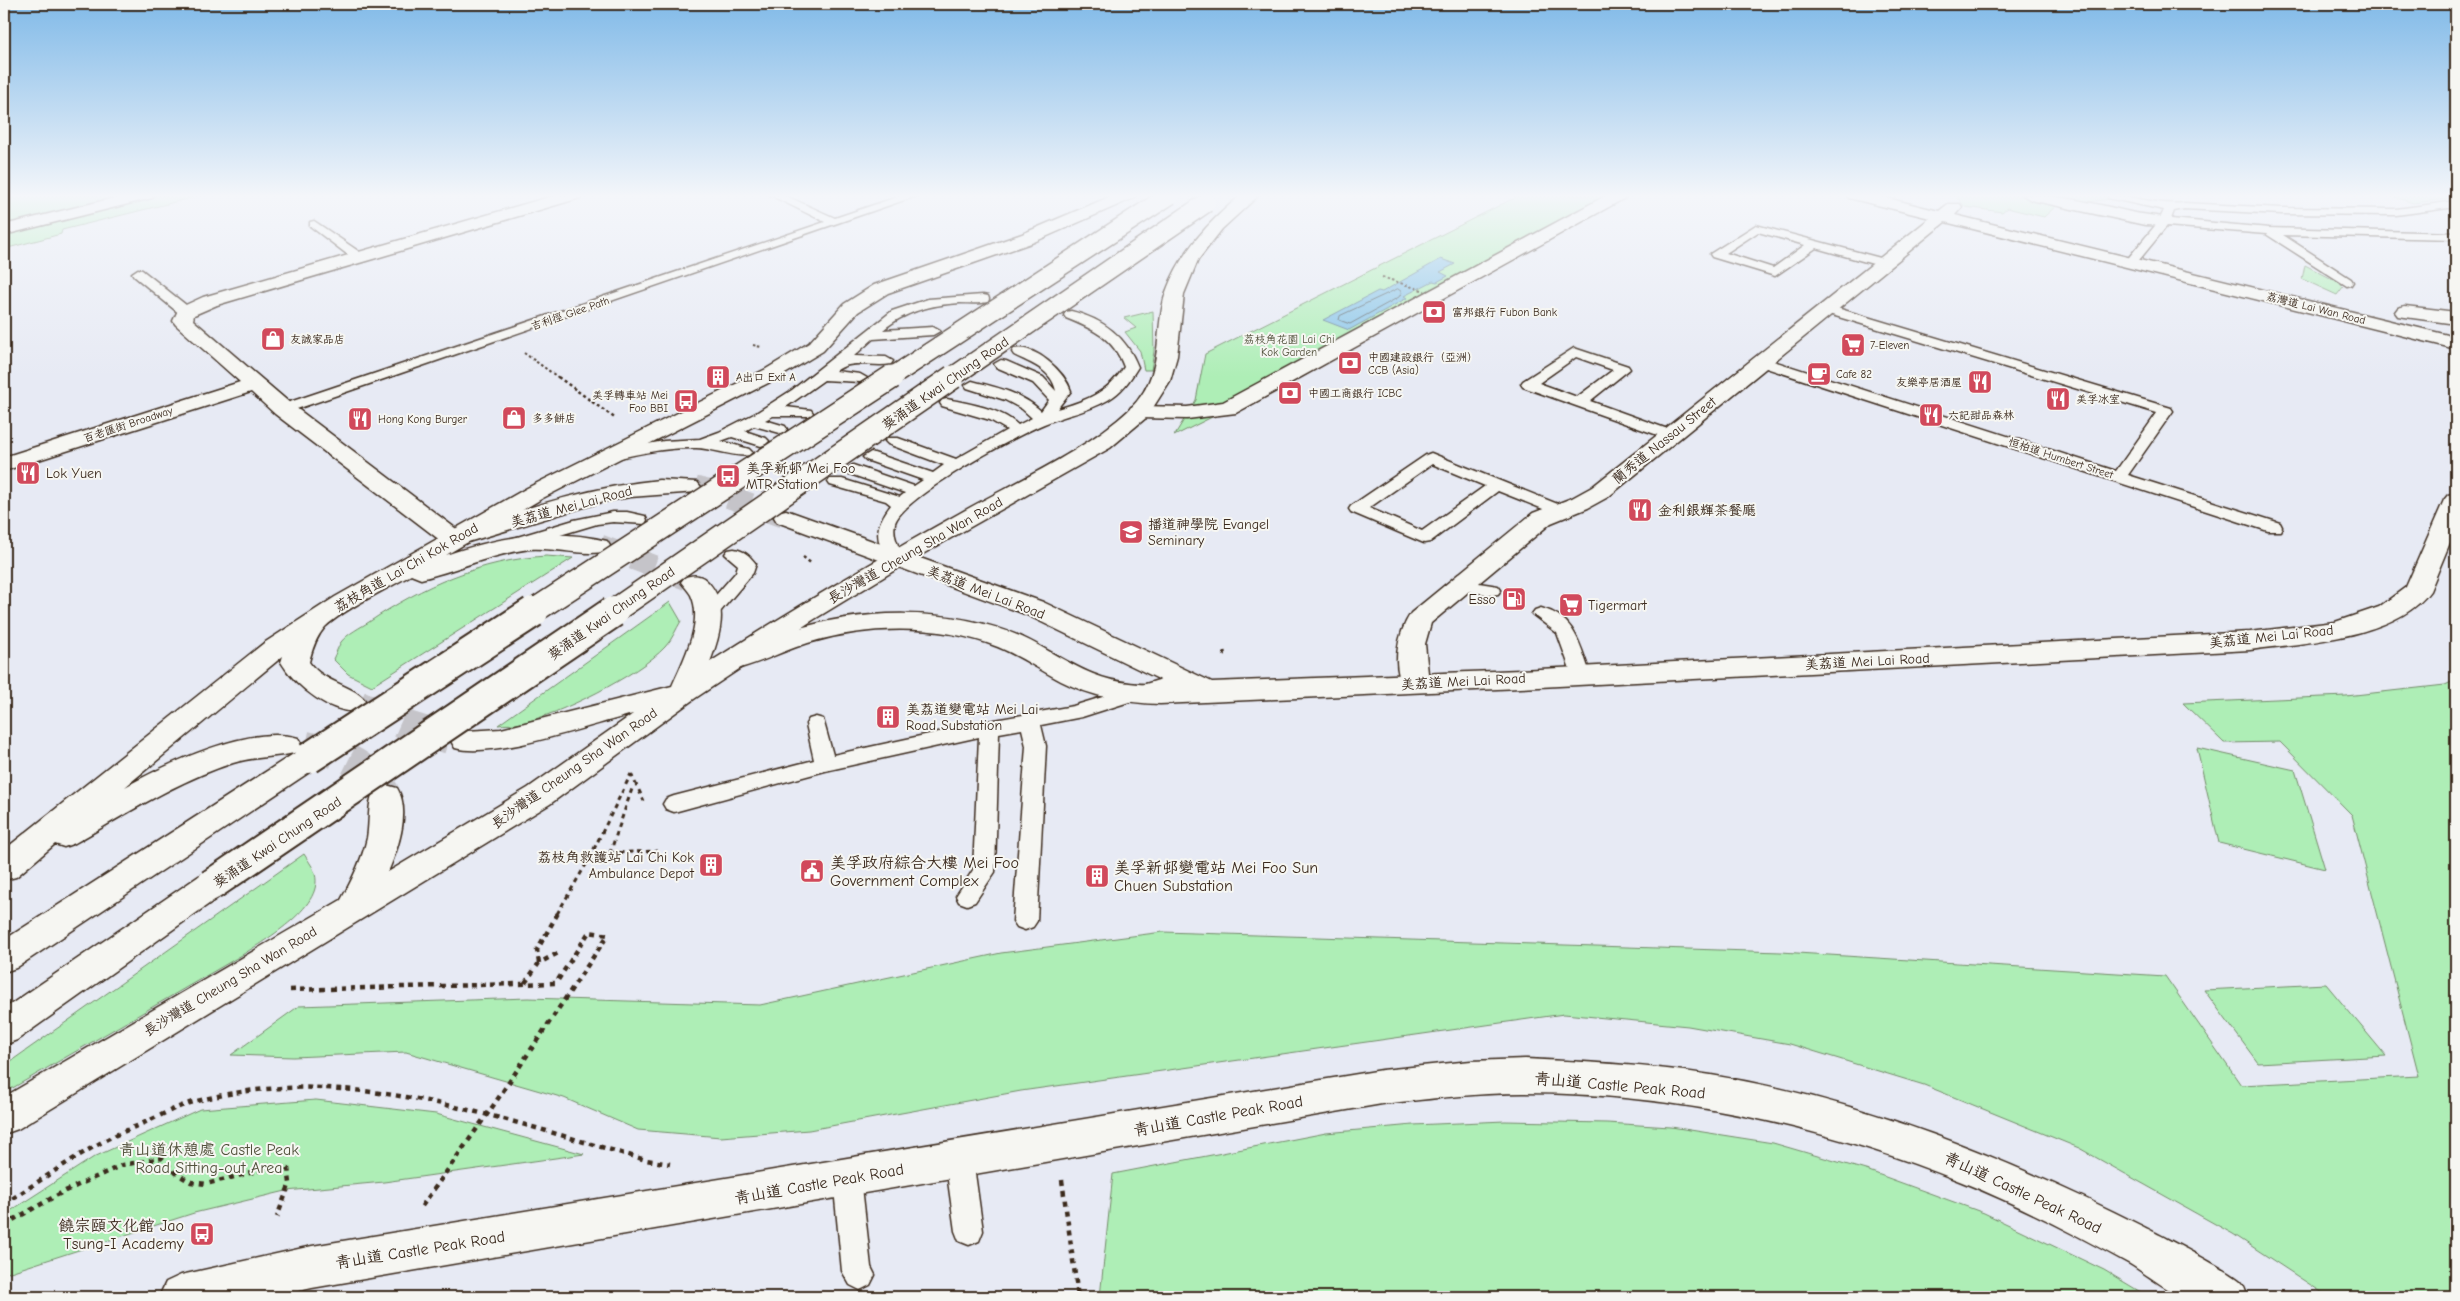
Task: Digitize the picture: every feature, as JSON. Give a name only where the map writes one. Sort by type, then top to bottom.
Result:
[{"type":"main road","points":[[368,256],[210,302],[186,312],[183,321],[283,409],[454,539]]},
{"type":"main road","name":"荔枝角道 Lai Chi Kok Road","points":[[4,867],[274,649],[317,620],[535,493],[772,373],[816,347],[840,318],[851,308],[881,289],[973,256]]},
{"type":"main road","points":[[4,958],[1077,256]]},
{"type":"main road","name":"葵涌道 Kwai Chung Road","points":[[4,1029],[211,885],[390,766],[1129,256]]},
{"type":"main road","name":"長沙灣道 Cheung Sha Wan Road","points":[[4,1117],[539,796],[684,692],[804,614],[896,559],[1102,443],[1139,412],[1160,381],[1177,288],[1192,256]]},
{"type":"main road","points":[[1139,412],[1187,412],[1228,408],[1508,256]]},
{"type":"main road","name":"蘭秀道 Nassau Street","points":[[1415,683],[1410,644],[1411,635],[1420,619],[1478,591],[1542,518],[1580,503],[1600,492],[1893,256]]},
{"type":"main road","name":"荔灣道 Lai Wan Road","points":[[2136,256],[2405,312]]},
{"type":"main road","name":"荔灣道 Lai Wan Road","points":[[2136,256],[2456,343]]},
{"type":"main road","points":[[2405,312],[2456,318]]},
{"type":"main road","points":[[2405,312],[2456,327]]},
{"type":"main road","name":"百老匯街 Broadway","points":[[4,464],[253,384]]},
{"type":"main road","name":"美荔道 Mei Lai Road","points":[[454,539],[604,494],[656,486],[689,487]]},
{"type":"main road","name":"美荔道 Mei Lai Road","points":[[716,671],[757,651],[811,635],[857,625],[888,622],[934,623],[963,628],[1000,638],[1030,650],[1084,681],[1135,694],[1174,695],[1196,685],[1415,683],[2250,641],[2339,630],[2388,613],[2417,591],[2456,500]]},
{"type":"main road","name":"美荔道 Mei Lai Road","points":[[786,518],[1034,608],[1108,645],[1196,685]]},
{"type":"main road","points":[[376,584],[502,547],[529,542],[559,540],[598,546]]},
{"type":"main road","points":[[466,741],[501,738],[684,692],[697,658],[709,614],[700,587],[694,582]]},
{"type":"main road","points":[[317,620],[299,646],[295,662],[301,675],[317,686],[353,703]]},
{"type":"main road","points":[[4,867],[170,778],[235,753],[259,747],[287,745]]},
{"type":"main road","points":[[354,908],[377,865],[386,834],[386,796]]},
{"type":"main road","name":"青山道 Castle Peak Road","points":[[180,1297],[312,1267],[1382,1087],[1456,1079],[1524,1076],[1664,1086],[1736,1096],[1805,1111],[1882,1133],[1969,1164],[2111,1234],[2190,1275],[2226,1297]]},
{"type":"lane","name":"吉利徑 Glee Path","points":[[283,409],[737,256]]},
{"type":"lane","points":[[1722,256],[1775,272],[1798,256]]},
{"type":"lane","points":[[1857,256],[1884,263]]},
{"type":"lane","points":[[2307,256],[2348,282]]},
{"type":"lane","points":[[138,273],[186,312]]},
{"type":"lane","points":[[615,454],[664,445],[705,442],[731,432],[770,411],[821,376],[873,335],[885,322],[912,308],[956,299],[983,299]]},
{"type":"lane","name":"恒柏道 Humbert Street","points":[[1762,362],[2119,476],[2166,411],[1827,309]]},
{"type":"lane","points":[[896,559],[886,538],[888,520],[917,492],[951,469],[1016,432],[1041,420],[1088,405],[1111,393],[1124,381],[1131,367],[1126,350],[1113,335],[1071,315]]},
{"type":"lane","points":[[873,335],[933,331]]},
{"type":"lane","points":[[859,346],[912,345]]},
{"type":"lane","points":[[1019,352],[1054,371],[1061,380],[1064,391],[1058,401],[1041,420]]},
{"type":"lane","points":[[1578,403],[1623,369],[1574,352],[1528,384],[1578,403],[1671,435]]},
{"type":"lane","points":[[839,362],[866,359],[886,361]]},
{"type":"lane","points":[[1001,364],[1038,380],[1058,401]]},
{"type":"lane","points":[[821,376],[834,375],[860,378]]},
{"type":"lane","points":[[972,385],[1015,399],[1035,412],[1041,420]]},
{"type":"lane","points":[[947,403],[1001,420],[1012,425],[1016,432]]},
{"type":"lane","points":[[770,411],[806,413]]},
{"type":"lane","points":[[751,421],[780,429]]},
{"type":"lane","points":[[731,432],[761,441]]},
{"type":"lane","points":[[894,441],[943,458],[952,464],[951,469]]},
{"type":"lane","points":[[705,442],[744,452]]},
{"type":"lane","points":[[871,457],[936,479]]},
{"type":"lane","points":[[1496,486],[1424,538],[1357,509],[1431,458],[1559,510]]},
{"type":"lane","points":[[853,470],[917,492]]},
{"type":"lane","points":[[2119,476],[2274,527]]},
{"type":"lane","points":[[836,482],[892,498],[901,506]]},
{"type":"lane","points":[[502,547],[604,518],[626,516],[639,520]]},
{"type":"lane","points":[[709,614],[744,573],[747,564],[740,556],[734,554]]},
{"type":"lane","points":[[1536,618],[1565,630],[1581,676]]},
{"type":"lane","points":[[674,804],[825,764],[989,728],[1075,712],[1135,694]]},
{"type":"lane","points":[[1025,921],[1036,746],[1030,721]]},
{"type":"lane","points":[[816,724],[825,764]]},
{"type":"lane","points":[[967,896],[984,872],[989,728]]},
{"type":"lane","points":[[959,1159],[969,1231]]},
{"type":"lane","points":[[848,1178],[857,1271],[860,1275]]},
{"type":"path","points":[[1382,276],[1425,291]]},
{"type":"path","points":[[500,337],[619,421]]},
{"type":"path","points":[[1224,651],[1225,659]]},
{"type":"path","points":[[539,963],[537,950],[588,862],[631,774],[644,801]]},
{"type":"path","points":[[588,862],[620,861],[605,862],[610,853],[632,786]]},
{"type":"path","points":[[610,853],[657,851]]},
{"type":"path","points":[[288,990],[556,983],[589,932],[608,935],[493,1106],[418,1211]]},
{"type":"path","points":[[525,983],[539,963],[558,953]]},
{"type":"path","points":[[4,1204],[98,1144],[188,1103],[244,1090],[298,1088],[348,1090],[456,1107],[646,1160],[673,1164]]},
{"type":"path","points":[[4,1225],[61,1193],[122,1165],[162,1158],[170,1169],[181,1178],[196,1184],[217,1183],[242,1178],[266,1168],[288,1168],[290,1183],[277,1217]]},
{"type":"path","points":[[1061,1172],[1078,1297]]},
{"type":"path","points":[[460,1297],[474,1294]]},
{"type":"green space","name":"荔枝角花園 Lai Chi Kok Garden","points":[[1400,256],[1515,256],[1304,371],[1174,436],[1196,400],[1205,354]]},
{"type":"green space","points":[[2305,265],[2338,282],[2343,287],[2337,295],[2302,279]]},
{"type":"green space","points":[[1153,311],[1154,351],[1151,370],[1144,370],[1140,351],[1125,332],[1136,328],[1124,318]]},
{"type":"green space","points":[[546,556],[573,558],[372,686],[348,674],[333,659],[341,642],[350,633],[431,586],[475,569],[498,563]]},
{"type":"green space","points":[[670,602],[681,621],[665,647],[637,670],[576,703],[555,712],[521,723],[498,725]]},
{"type":"green space","points":[[2456,680],[2456,1297],[2329,1297],[2233,1234],[2079,1148],[1924,1085],[1790,1044],[1688,1026],[1564,1014],[1021,1091],[809,1130],[721,1137],[638,1130],[564,1098],[406,1052],[293,1057],[231,1055],[299,1006],[528,998],[760,1005],[1001,953],[1163,932],[1781,952],[2165,976],[2241,1085],[2419,1076],[2352,815],[2280,742],[2224,743],[2183,703],[2346,696],[2445,685]]},
{"type":"green space","points":[[2197,748],[2295,770],[2325,869],[2219,843]]},
{"type":"green space","points":[[304,854],[314,871],[316,884],[312,896],[303,909],[279,931],[242,955],[4,1093],[4,1066]]},
{"type":"green space","points":[[2326,984],[2386,1056],[2258,1063],[2204,990]]},
{"type":"green space","name":"青山道休憩處 Castle Peak Road Sitting-out Area","points":[[316,1100],[436,1114],[584,1154],[384,1182],[286,1191],[194,1213],[4,1274],[4,1215],[94,1157],[200,1109]]},
{"type":"green space","points":[[1505,1121],[1607,1123],[1671,1127],[1773,1143],[1869,1171],[1984,1213],[2104,1270],[2149,1297],[1100,1297],[1113,1174],[1326,1133],[1413,1125]]},
{"type":"water","points":[[1441,259],[1455,264],[1440,272],[1448,276],[1437,282],[1433,281],[1404,296],[1407,298],[1349,330],[1323,320],[1378,291],[1382,292]]},
{"type":"tunnel","points":[[695,488],[724,495],[785,517]]},
{"type":"tunnel","points":[[600,546],[693,581]]},
{"type":"tunnel","points":[[359,705],[405,725],[449,739]]},
{"type":"tunnel","points":[[306,746],[330,752],[352,761],[370,774],[385,793]]},
{"type":"place","name":"富邦銀行 Fubon Bank","points":[[1434,312]]},
{"type":"place","name":"友誠家品店","points":[[273,339]]},
{"type":"place","name":"7-Eleven","points":[[1853,345]]},
{"type":"place","name":"中國建設銀行（亞洲） CCB (Asia)","points":[[1350,363]]},
{"type":"place","name":"Cafe 82","points":[[1819,374]]},
{"type":"place","name":"A出口 Exit A","points":[[718,377]]},
{"type":"place","name":"友樂亭居酒屋","points":[[1980,382]]},
{"type":"place","name":"中國工商銀行 ICBC","points":[[1290,393]]},
{"type":"place","name":"美孚冰室","points":[[2058,399]]},
{"type":"place","name":"美孚轉車站 Mei Foo BBI","points":[[686,401]]},
{"type":"place","name":"六記甜品森林","points":[[1931,415]]},
{"type":"place","name":"多多餅店","points":[[514,418]]},
{"type":"place","name":"Hong Kong Burger","points":[[360,419]]},
{"type":"place","name":"Lok Yuen","points":[[28,473]]},
{"type":"place","name":"美孚新邨 Mei Foo MTR Station","points":[[728,476]]},
{"type":"place","name":"金利銀輝茶餐廰","points":[[1640,510]]},
{"type":"place","name":"播道神學院 Evangel Seminary","points":[[1131,532]]},
{"type":"place","name":"Esso","points":[[1514,599]]},
{"type":"place","name":"Tigermart","points":[[1571,605]]},
{"type":"place","name":"美荔道變電站 Mei Lai Road Substation","points":[[888,717]]},
{"type":"place","name":"荔枝角救護站 Lai Chi Kok Ambulance Depot","points":[[711,865]]},
{"type":"place","name":"美孚政府綜合大樓 Mei Foo Government Complex","points":[[812,871]]},
{"type":"place","name":"美孚新邨變電站 Mei Foo Sun Chuen Substation","points":[[1097,876]]},
{"type":"place","name":"饒宗頤文化館 Jao Tsung-I Academy","points":[[202,1234]]}]
